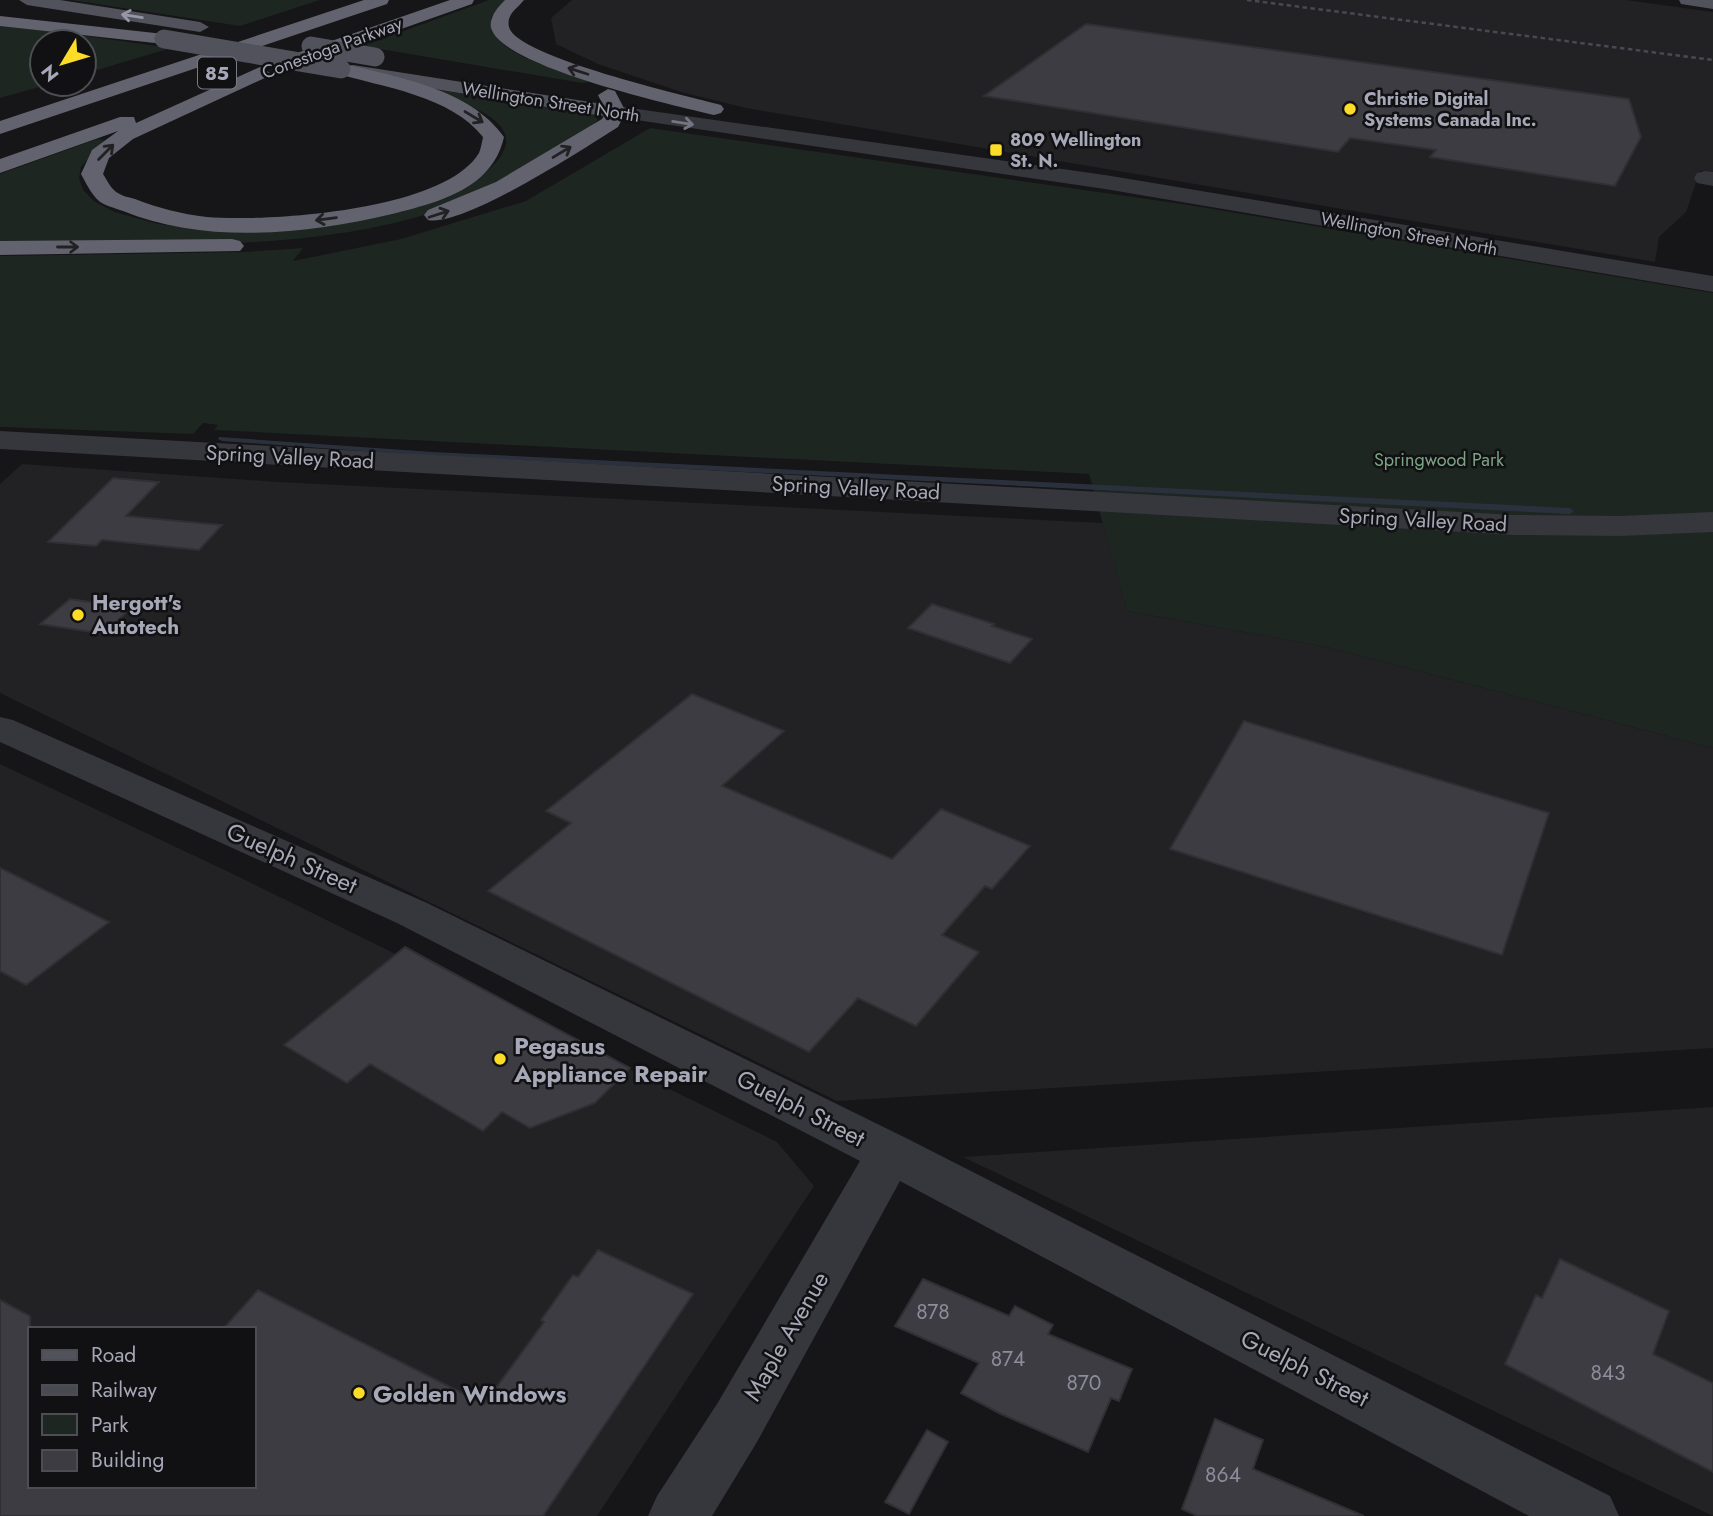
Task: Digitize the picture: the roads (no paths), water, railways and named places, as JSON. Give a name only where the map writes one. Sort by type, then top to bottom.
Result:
[{"type":"highway","name":"Conestoga Parkway","points":[[0,113],[163,49],[341,0]]},
{"type":"highway","name":"Conestoga Parkway","points":[[0,128],[381,0]]},
{"type":"highway","name":"Conestoga Parkway","points":[[0,147],[435,0]]},
{"type":"highway","name":"Conestoga Parkway","points":[[0,166],[466,0]]},
{"type":"highway","points":[[516,0],[507,6],[500,16],[499,25],[504,35],[524,50],[614,82],[714,109]]},
{"type":"highway","points":[[0,21],[163,49]]},
{"type":"highway","points":[[98,76],[163,49]]},
{"type":"highway","points":[[260,73],[126,135],[100,155],[92,174],[106,195],[146,213],[193,221],[234,225],[312,221],[390,208],[422,197],[452,185],[473,172],[488,156],[494,137],[488,126],[475,116],[421,93],[341,69]]},
{"type":"highway","points":[[0,248],[246,246],[323,240],[403,226],[457,208],[504,187],[611,123],[612,104]]},
{"type":"main road","name":"Wellington Street North","points":[[27,0],[375,57],[612,104]]},
{"type":"main road","points":[[1686,0],[1713,4]]},
{"type":"main road","name":"Wellington Street North","points":[[0,7],[163,49],[612,104]]},
{"type":"street","name":"Wellington Street North","points":[[612,104],[714,109],[991,158],[1105,182]]},
{"type":"street","name":"Wellington Street North","points":[[612,104],[898,155],[1105,182],[1713,284]]},
{"type":"street","name":"Spring Valley Road","points":[[0,440],[1515,526],[1620,526],[1713,522]]},
{"type":"street","name":"Guelph Street","points":[[0,728],[380,898],[890,1153],[1589,1516]]},
{"type":"street","name":"Maple Avenue","points":[[678,1516],[737,1423],[890,1153]]},
{"type":"waterway","points":[[222,439],[433,454],[1570,511]]},
{"type":"railway","points":[[1247,0],[1713,60]]},
{"type":"place","name":"Christie Digital Systems Canada Inc.","points":[[1350,109]]},
{"type":"place","name":"809 Wellington St. N.","points":[[996,150]]},
{"type":"place","name":"Hergott's Autotech","points":[[78,615]]},
{"type":"place","name":"Pegasus Appliance Repair","points":[[500,1059]]},
{"type":"place","name":"Golden Windows","points":[[359,1393]]},
{"type":"park label","name":"Springwood Park","points":[[1439,460]]}]
